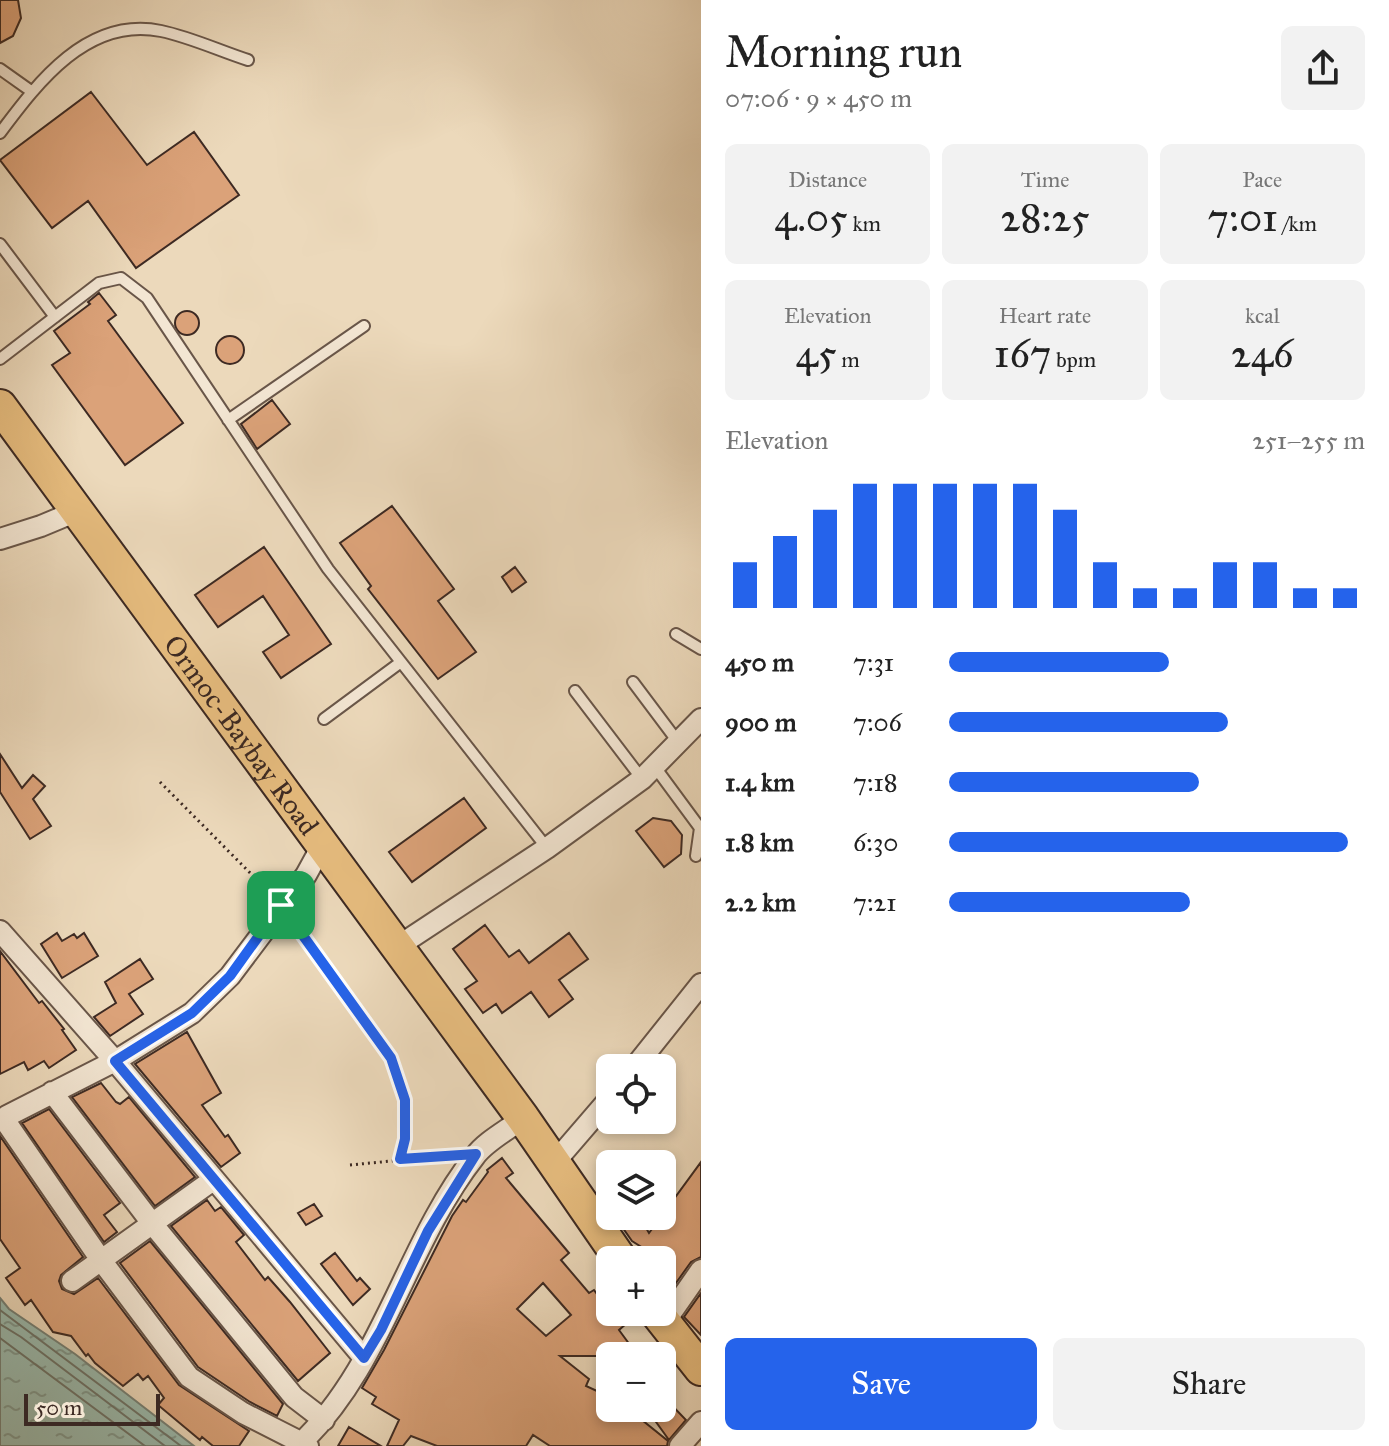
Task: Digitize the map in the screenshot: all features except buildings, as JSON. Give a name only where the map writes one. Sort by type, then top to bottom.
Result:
[{"type":"highway","name":"Ormoc-Baybay Road","points":[[0,406],[523,1118],[611,1246]]},
{"type":"highway","points":[[666,1326],[701,1369]]},
{"type":"street","points":[[0,539],[77,511]]},
{"type":"street","points":[[397,947],[547,848],[648,773],[701,719]]},
{"type":"street","points":[[323,844],[306,875],[230,976],[192,1013],[115,1061],[7,1116],[8,1125],[101,1260],[189,1377],[243,1413],[303,1445],[324,1420],[381,1330],[428,1231],[476,1154],[523,1118]]},
{"type":"street","points":[[0,931],[115,1061],[364,1358]]},
{"type":"street","points":[[645,1054],[701,984]]},
{"type":"street","points":[[52,1092],[151,1222],[294,1397],[324,1420]]},
{"type":"street","points":[[554,1163],[596,1114]]},
{"type":"street","points":[[72,1281],[213,1180]]},
{"type":"street","points":[[676,1299],[701,1270]]},
{"type":"street","points":[[680,1446],[701,1422]]},
{"type":"lane","points":[[0,133],[31,91],[83,44],[119,30],[159,31],[248,60]]},
{"type":"lane","points":[[0,69],[31,91]]},
{"type":"lane","points":[[0,244],[55,317]]},
{"type":"lane","points":[[0,359],[99,283],[121,278],[147,298],[328,569],[547,848]]},
{"type":"lane","points":[[228,420],[364,326]]},
{"type":"lane","points":[[676,634],[701,649]]},
{"type":"lane","points":[[324,719],[401,662]]},
{"type":"lane","points":[[633,682],[678,742]]},
{"type":"lane","points":[[575,691],[700,828],[696,856]]},
{"type":"path","points":[[160,782],[281,905],[391,1058],[405,1100],[405,1139],[400,1159]]},
{"type":"path","points":[[350,1165],[476,1154]]},
{"type":"water","points":[[0,1298],[9,1309],[75,1354],[194,1446],[0,1446]]},
{"type":"route","points":[[281,905],[391,1058],[405,1100],[405,1139],[400,1159],[476,1154],[428,1231],[381,1330],[364,1358],[115,1061],[192,1013],[230,976],[281,905]]}]
